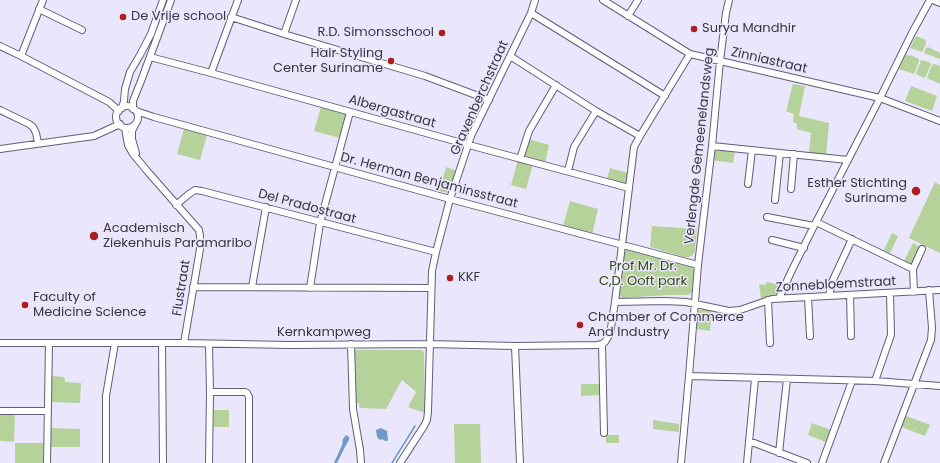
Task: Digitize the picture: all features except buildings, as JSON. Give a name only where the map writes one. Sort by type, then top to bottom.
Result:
[{"type":"street","points":[[21,56],[42,0]]},
{"type":"street","points":[[105,131],[117,117],[117,114],[124,104],[125,89],[130,72],[151,34],[163,0]]},
{"type":"street","points":[[0,149],[94,136],[122,126],[131,127],[136,122],[138,115],[133,101],[171,0]]},
{"type":"street","points":[[211,73],[238,0]]},
{"type":"street","points":[[284,34],[296,0]]},
{"type":"street","name":"Zinniastraat","points":[[603,0],[690,54],[880,98],[940,121]]},
{"type":"street","points":[[628,16],[638,0]]},
{"type":"street","name":"Verlengde Gemeenelandsweg","points":[[681,463],[698,265],[720,62],[729,0]]},
{"type":"street","points":[[779,298],[815,224],[930,0]]},
{"type":"street","points":[[933,0],[940,3]]},
{"type":"street","name":"Gravenberchstraat","points":[[400,463],[427,420],[432,272],[450,199],[472,136],[536,1]]},
{"type":"street","points":[[39,9],[82,30]]},
{"type":"street","points":[[531,13],[665,96]]},
{"type":"street","points":[[231,17],[425,76],[489,100]]},
{"type":"street","points":[[0,46],[121,109],[127,107],[135,110]]},
{"type":"street","points":[[604,433],[602,344],[606,342],[610,334],[634,146],[690,54]]},
{"type":"street","points":[[510,56],[596,111],[640,136]]},
{"type":"street","name":"Albergastraat","points":[[150,57],[629,188]]},
{"type":"street","points":[[520,159],[528,131],[556,85]]},
{"type":"street","points":[[0,110],[29,124],[36,133],[38,144]]},
{"type":"street","name":"Dr. Herman Benjaminsstraat","points":[[135,110],[154,117],[450,199],[698,265]]},
{"type":"street","points":[[568,171],[574,147],[596,111]]},
{"type":"street","points":[[310,288],[320,223],[350,112]]},
{"type":"street","points":[[117,117],[122,126]]},
{"type":"street","name":"Dr. Herman Benjaminsstraat","points":[[136,122],[145,117],[154,117]]},
{"type":"street","name":"Flustraat","points":[[136,122],[132,131],[132,139],[134,149],[140,162]]},
{"type":"street","name":"Flustraat","points":[[122,126],[128,145],[133,154],[198,230],[200,236],[201,241],[184,343]]},
{"type":"street","points":[[712,146],[848,160]]},
{"type":"street","points":[[748,184],[752,150]]},
{"type":"street","points":[[775,200],[780,153]]},
{"type":"street","points":[[791,189],[794,154]]},
{"type":"street","name":"Del Pradostraat","points":[[176,205],[195,190],[202,191],[436,252]]},
{"type":"street","points":[[252,287],[266,207]]},
{"type":"street","points":[[767,217],[815,224],[913,268]]},
{"type":"street","points":[[772,240],[804,248]]},
{"type":"street","points":[[830,296],[832,282],[852,240]]},
{"type":"street","points":[[914,292],[913,268],[922,249]]},
{"type":"street","points":[[193,288],[431,288]]},
{"type":"street","points":[[884,463],[931,340],[929,290]]},
{"type":"street","name":"Zonnebloemstraat","points":[[615,302],[686,302],[729,311],[740,310],[768,300],[779,298],[940,290]]},
{"type":"street","points":[[875,381],[891,335],[890,293]]},
{"type":"street","points":[[850,295],[851,336]]},
{"type":"street","points":[[808,297],[810,336]]},
{"type":"street","points":[[768,300],[770,343]]},
{"type":"street","name":"Kernkampweg","points":[[0,343],[184,343],[290,345],[429,344],[515,346],[602,344]]},
{"type":"street","points":[[47,463],[49,343]]},
{"type":"street","points":[[106,463],[106,396],[115,343]]},
{"type":"street","points":[[162,343],[163,463]]},
{"type":"street","points":[[209,344],[209,463]]},
{"type":"street","points":[[352,344],[353,409],[362,463]]},
{"type":"street","points":[[515,346],[520,463]]},
{"type":"street","points":[[689,376],[754,379],[875,381],[940,386]]},
{"type":"street","points":[[747,463],[754,379]]},
{"type":"street","points":[[780,453],[787,379]]},
{"type":"street","points":[[822,463],[852,381]]},
{"type":"street","points":[[210,392],[246,392],[249,397],[249,463]]},
{"type":"street","points":[[0,411],[48,411]]},
{"type":"street","points":[[749,441],[807,463]]},
{"type":"green space","points":[[916,36],[926,40],[926,44],[922,52],[910,48]]},
{"type":"green space","points":[[928,47],[940,53],[940,59],[924,53]]},
{"type":"green space","points":[[906,54],[919,59],[914,74],[899,69]]},
{"type":"green space","points":[[921,60],[931,64],[925,78],[916,74]]},
{"type":"green space","points":[[934,64],[940,66],[940,84],[927,78],[932,65]]},
{"type":"green space","points":[[793,84],[805,86],[799,116],[829,123],[826,156],[809,152],[811,133],[797,129],[797,124],[793,122],[794,114],[786,111]]},
{"type":"green space","points":[[911,86],[937,96],[932,111],[905,101]]},
{"type":"green space","points":[[321,107],[345,114],[340,138],[314,131]]},
{"type":"green space","points":[[184,129],[207,135],[200,160],[177,154]]},
{"type":"green space","points":[[528,139],[549,145],[545,163],[525,157],[524,155]]},
{"type":"green space","points":[[714,147],[735,150],[733,163],[712,160]]},
{"type":"green space","points":[[518,160],[533,164],[526,189],[511,185]]},
{"type":"green space","points":[[446,167],[457,171],[450,191],[447,193],[439,191]]},
{"type":"green space","points":[[610,168],[628,173],[626,183],[607,179]]},
{"type":"green space","points":[[935,182],[940,185],[940,253],[909,238]]},
{"type":"green space","points":[[570,201],[598,209],[592,235],[563,226]]},
{"type":"green space","points":[[652,226],[697,229],[695,251],[693,255],[684,257],[650,247]]},
{"type":"green space","points":[[892,233],[898,236],[890,253],[884,250]]},
{"type":"green space","points":[[913,243],[920,249],[913,266],[903,263]]},
{"type":"green space","name":"Prof Mr. Dr. C,D. Ooft park","points":[[629,248],[691,265],[694,270],[691,293],[688,295],[623,298],[620,296],[618,292],[624,251]]},
{"type":"green space","points":[[767,282],[783,286],[776,296],[761,299],[759,284],[765,285]]},
{"type":"green space","points":[[703,309],[712,310],[710,331],[696,329],[697,313]]},
{"type":"green space","points":[[355,350],[421,350],[424,352],[425,413],[408,407],[416,392],[402,380],[386,409],[360,408],[359,403],[356,403]]},
{"type":"green space","points":[[51,376],[64,377],[65,382],[81,383],[80,403],[50,402]]},
{"type":"green space","points":[[581,384],[602,384],[602,395],[581,396]]},
{"type":"green space","points":[[214,410],[229,410],[229,427],[214,427]]},
{"type":"green space","points":[[0,413],[15,413],[14,442],[0,441]]},
{"type":"green space","points":[[906,416],[930,425],[925,436],[902,426]]},
{"type":"green space","points":[[653,420],[679,424],[679,432],[653,429]]},
{"type":"green space","points":[[812,423],[831,430],[826,442],[808,435]]},
{"type":"green space","points":[[454,424],[480,424],[481,463],[455,463]]},
{"type":"green space","points":[[50,428],[80,429],[80,447],[50,447]]},
{"type":"green space","points":[[606,435],[619,435],[619,443],[606,443]]},
{"type":"green space","points":[[15,443],[43,443],[43,463],[15,463]]},
{"type":"water","points":[[381,428],[387,431],[387,441],[382,439],[380,440],[377,437],[376,430]]},
{"type":"water","points":[[346,435],[349,437],[349,440],[337,463],[334,463],[343,439]]},
{"type":"waterway","points":[[392,463],[415,426]]},
{"type":"waterway","points":[[360,435],[363,449]]},
{"type":"waterway","points":[[404,463],[416,444]]},
{"type":"waterway","points":[[363,453],[364,463]]},
{"type":"place","name":"De Vrije school","points":[[123,17]]},
{"type":"place","name":"Surya Mandhir","points":[[694,29]]},
{"type":"place","name":"R.D. Simonsschool","points":[[442,33]]},
{"type":"place","name":"Hair Styling Center Suriname","points":[[391,61]]},
{"type":"place","name":"Esther Stichting Suriname","points":[[916,191]]},
{"type":"place","name":"Academisch Ziekenhuis Paramaribo","points":[[94,236]]},
{"type":"place","name":"KKF","points":[[450,278]]},
{"type":"place","name":"Faculty of Medicine Science","points":[[25,305]]},
{"type":"place","name":"Chamber of Commerce And Industry","points":[[580,325]]}]
